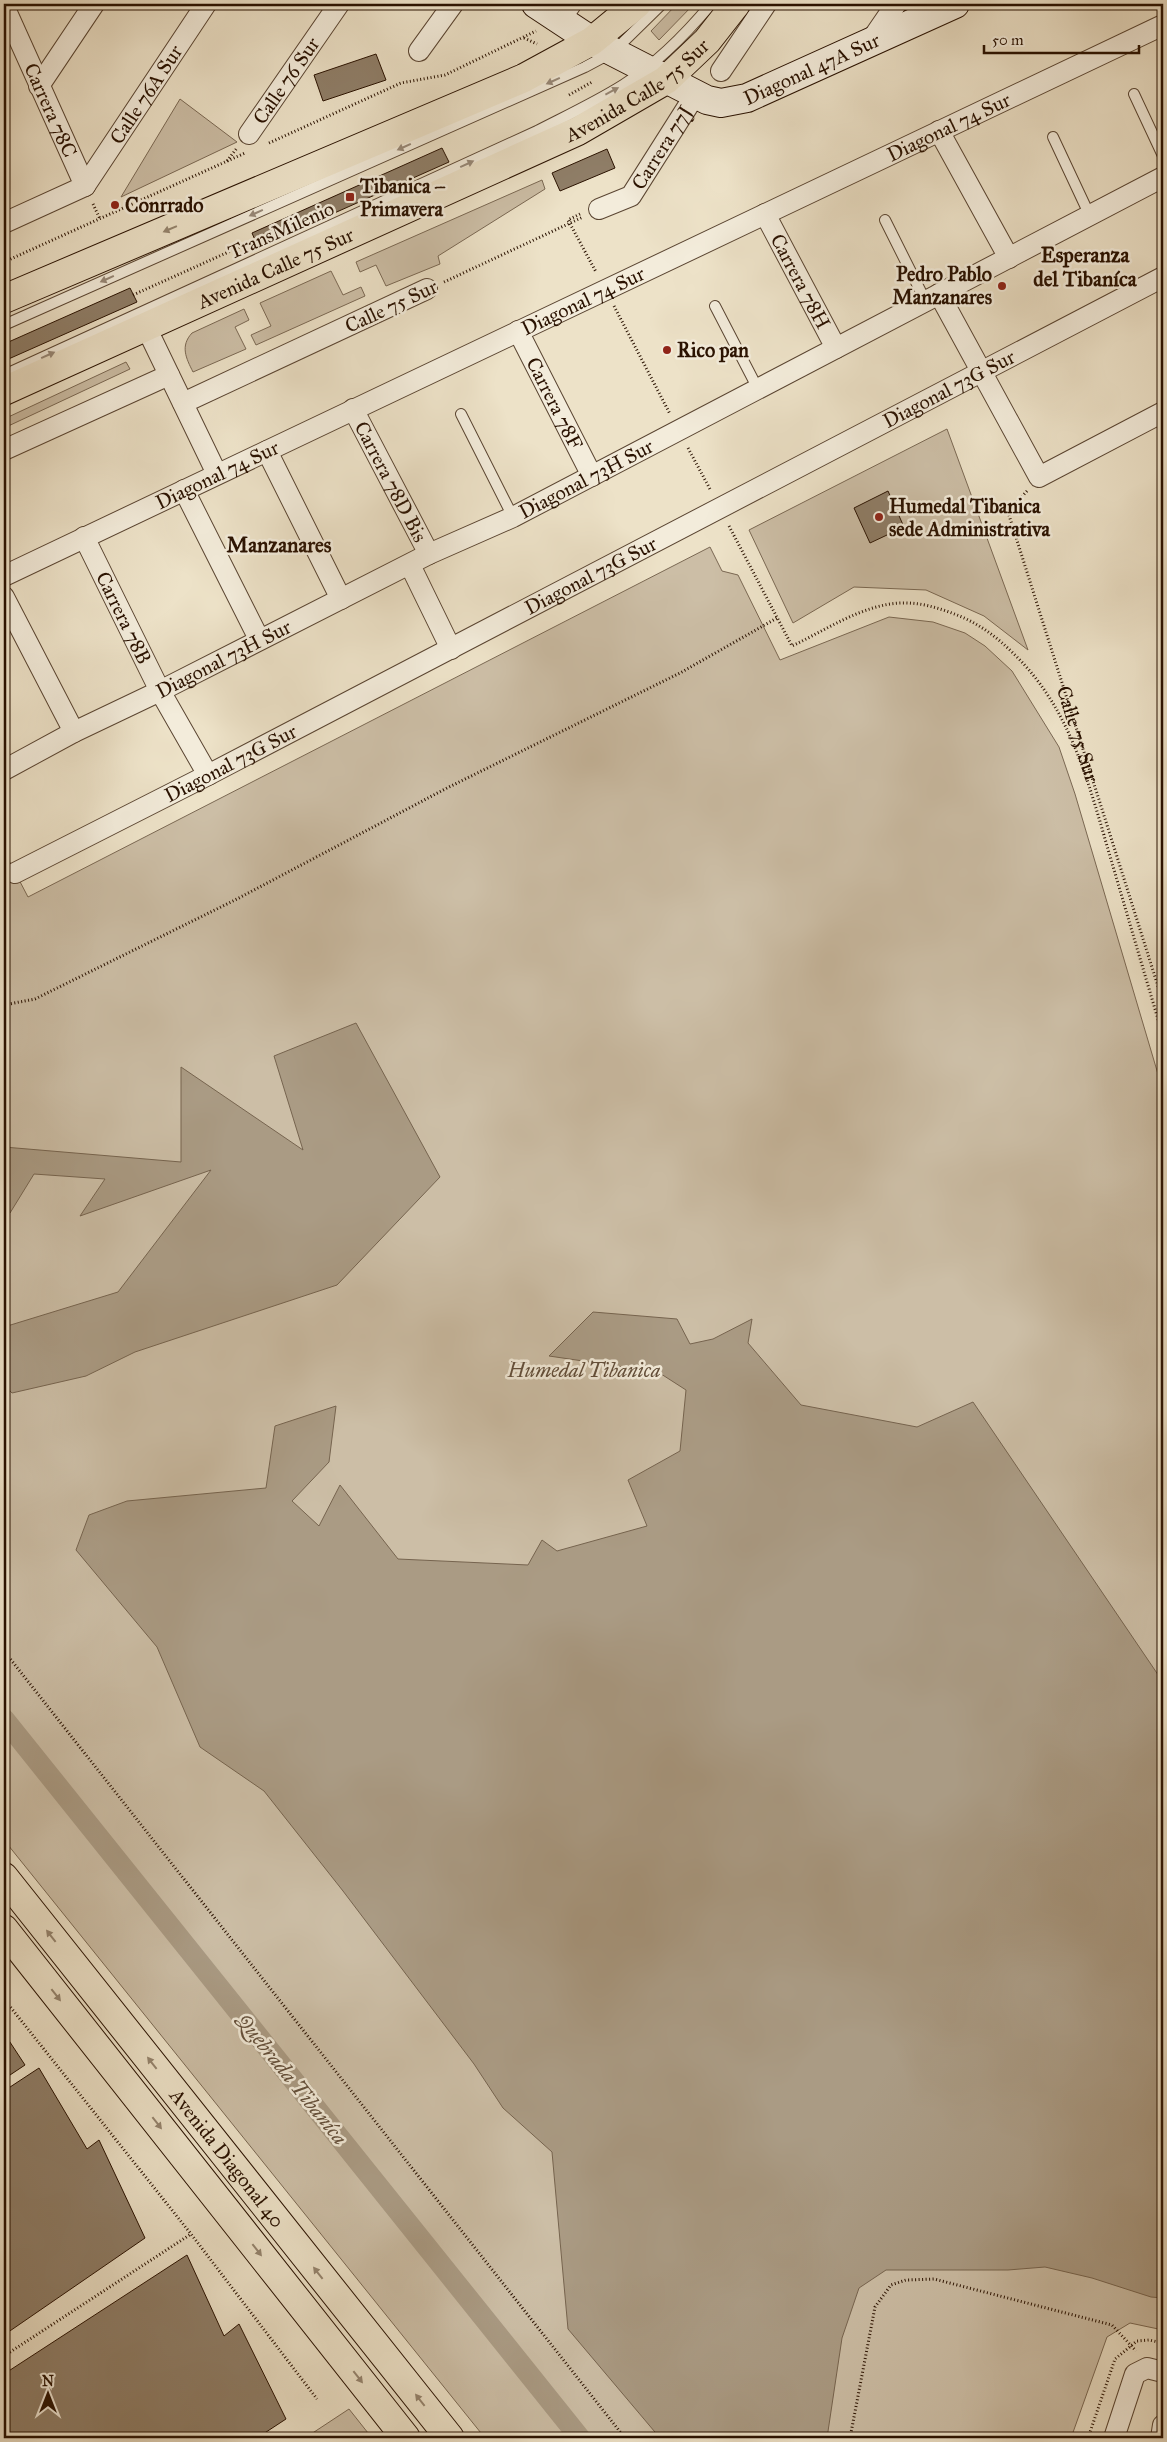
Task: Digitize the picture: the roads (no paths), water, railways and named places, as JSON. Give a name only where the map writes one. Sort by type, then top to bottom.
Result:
[{"type":"main road","points":[[4,299],[474,101],[565,57],[602,47],[637,4]]},
{"type":"main road","name":"Avenida Calle 75 Sur","points":[[4,391],[578,130],[706,41],[736,4]]},
{"type":"main road","name":"Avenida Diagonal 40","points":[[4,1877],[450,2438]]},
{"type":"main road","name":"Avenida Diagonal 40","points":[[4,1929],[406,2438]]},
{"type":"street","points":[[39,86],[94,4]]},
{"type":"street","name":"Calle 76A Sur","points":[[85,186],[206,4]]},
{"type":"street","name":"Calle 76 Sur","points":[[249,143],[339,4]]},
{"type":"street","points":[[419,52],[453,4]]},
{"type":"street","points":[[536,4],[566,12],[602,47],[656,74]]},
{"type":"street","points":[[721,71],[766,4]]},
{"type":"street","points":[[870,42],[896,4]]},
{"type":"street","name":"Diagonal 47A Sur","points":[[656,74],[695,95],[715,102],[747,98],[955,4]]},
{"type":"street","name":"Carrera 78C","points":[[4,6],[85,186]]},
{"type":"street","name":"Diagonal 74 Sur","points":[[4,576],[1163,25]]},
{"type":"street","name":"Carrera 77J","points":[[599,209],[631,196],[695,95]]},
{"type":"street","points":[[939,131],[1009,258]]},
{"type":"street","name":"Diagonal 73H Sur","points":[[4,770],[74,732],[160,691],[429,554],[513,517],[1163,177]]},
{"type":"street","points":[[4,223],[85,186]]},
{"type":"street","name":"Carrera 78H","points":[[765,214],[836,348]]},
{"type":"street","name":"Diagonal 73G Sur","points":[[15,873],[451,649],[1163,277]]},
{"type":"street","name":"Calle 75 Sur","points":[[183,403],[427,289]]},
{"type":"street","points":[[932,298],[982,372],[1039,477],[1163,412]]},
{"type":"street","points":[[146,327],[217,474]]},
{"type":"street","name":"Carrera 78F","points":[[518,332],[592,476]]},
{"type":"street","points":[[4,450],[169,375]]},
{"type":"street","name":"Carrera 78D Bis","points":[[353,410],[429,554]]},
{"type":"street","points":[[267,451],[342,599]]},
{"type":"street","points":[[184,490],[259,639]]},
{"type":"street","name":"Carrera 78B","points":[[84,538],[160,691],[208,775]]},
{"type":"street","name":"Carrera 78D Bis","points":[[410,565],[451,649]]},
{"type":"street","points":[[4,597],[74,732]]},
{"type":"street","points":[[1114,2438],[1135,2374],[1155,2370]]},
{"type":"street","points":[[1161,2438],[1163,2425]]},
{"type":"lane","name":"TransMilenio","points":[[4,325],[566,75],[662,4]]},
{"type":"lane","name":"TransMilenio","points":[[4,375],[529,135],[623,85],[656,74],[680,38],[711,4]]},
{"type":"lane","points":[[1134,94],[1163,156]]},
{"type":"lane","points":[[1053,137],[1090,216]]},
{"type":"lane","points":[[885,220],[932,298]]},
{"type":"lane","points":[[716,306],[758,389]]},
{"type":"lane","points":[[461,414],[513,517]]},
{"type":"waterway","name":"Quebrada Tibaníca","points":[[4,1719],[580,2438]]},
{"type":"place","name":"Tibanica – Primavera","points":[[350,197]]},
{"type":"place","name":"Conrrado","points":[[115,205]]},
{"type":"place","name":"Pedro Pablo Manzanares","points":[[1002,286]]},
{"type":"place","name":"Rico pan","points":[[667,350]]},
{"type":"place","name":"Humedal Tibanica sede Administrativa","points":[[879,517]]},
{"type":"district","name":"Esperanza del Tibaníca","points":[[1085,267]]},
{"type":"district","name":"Manzanares","points":[[279,545]]},
{"type":"park label","name":"Humedal Tibanica","points":[[584,1370]]}]
